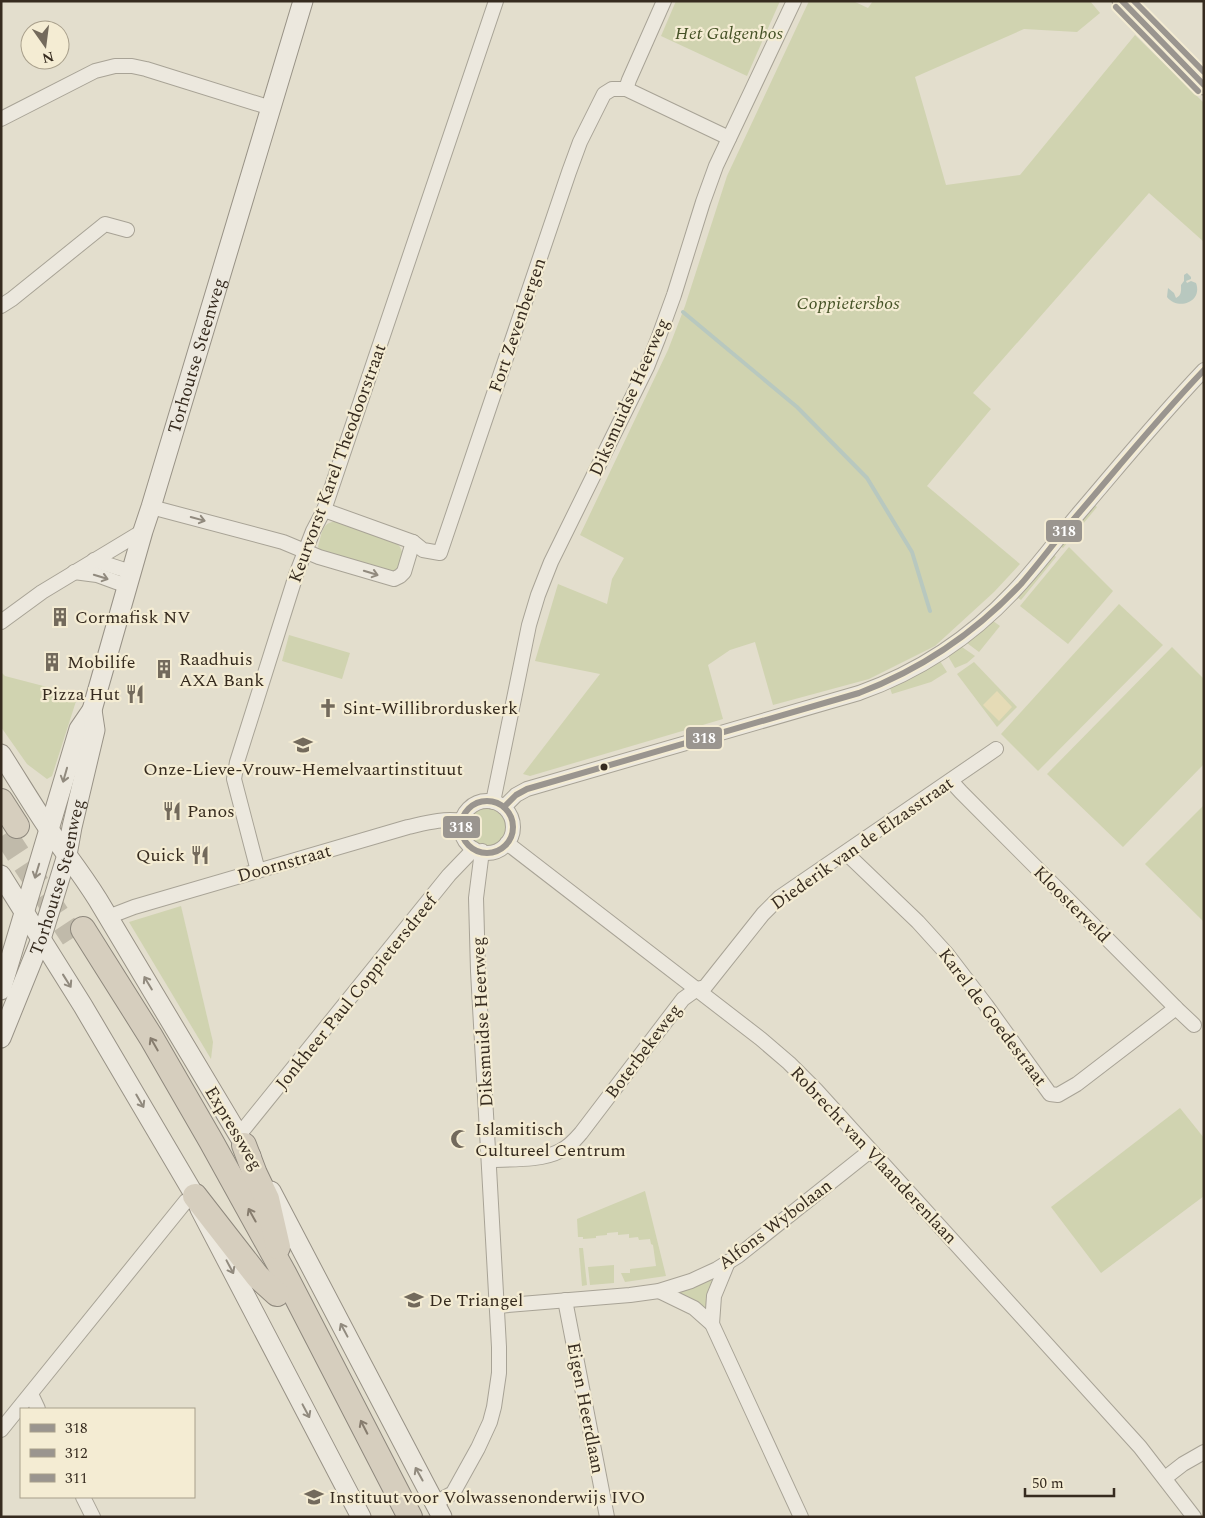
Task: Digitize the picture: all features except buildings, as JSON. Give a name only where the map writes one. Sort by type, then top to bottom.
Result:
[{"type":"highway","points":[[1,801],[8,830]]},
{"type":"highway","points":[[78,934],[182,1121],[280,1284],[410,1517]]},
{"type":"highway","points":[[242,1140],[267,1199],[280,1284],[393,1517]]},
{"type":"highway","points":[[195,1196],[258,1277],[280,1284]]},
{"type":"street","name":"Torhoutse Steenweg","points":[[1,990],[79,728],[92,710],[143,531],[303,1]]},
{"type":"street","name":"Keurvorst Karel Theodoorstraat","points":[[258,871],[236,787],[234,772],[305,551],[324,510],[496,1]]},
{"type":"street","points":[[664,1],[626,89],[729,138]]},
{"type":"street","name":"Diksmuidse Heerweg","points":[[498,804],[522,655],[538,595],[551,562],[639,384],[658,339],[716,166],[794,1]]},
{"type":"street","points":[[1122,1],[1204,84]]},
{"type":"street","points":[[1,119],[82,77],[95,71],[115,66],[132,66],[271,108]]},
{"type":"street","name":"Fort Zevenbergen","points":[[324,510],[413,542],[423,550],[440,553],[580,142],[604,94],[612,89],[626,89]]},
{"type":"street","points":[[1,306],[105,224],[127,230]]},
{"type":"street","points":[[498,804],[527,789],[859,693],[890,681],[928,662],[981,624],[1014,591],[1140,440],[1204,370]]},
{"type":"street","points":[[151,507],[283,542],[319,557],[394,579],[404,572],[413,542]]},
{"type":"street","points":[[1,622],[42,592],[143,531]]},
{"type":"street","points":[[94,560],[129,579]]},
{"type":"street","points":[[74,572],[129,579]]},
{"type":"street","name":"Torhoutse Steenweg","points":[[1,1038],[41,939],[67,855],[95,730],[92,710]]},
{"type":"street","name":"Diederik van de Elzasstraat","points":[[697,990],[706,987],[763,914],[780,898],[996,749]]},
{"type":"street","name":"Expressweg","points":[[1,754],[108,917],[261,1172],[439,1510]]},
{"type":"street","name":"Kloosterveld","points":[[951,781],[1194,1025]]},
{"type":"street","points":[[485,801],[498,804],[509,814],[512,821],[513,829],[511,836],[507,843],[494,851],[478,850],[468,844],[463,837],[461,829],[465,813],[477,803],[485,801]]},
{"type":"street","name":"Doornstraat","points":[[108,917],[134,907],[426,823],[446,820],[462,821]]},
{"type":"street","name":"Robrecht van Vlaanderenlaan","points":[[507,843],[746,1027],[789,1063],[816,1090],[1140,1447],[1194,1517]]},
{"type":"street","name":"Diksmuidse Heerweg","points":[[439,1510],[453,1493],[490,1422],[499,1373],[478,970],[476,898],[478,850]]},
{"type":"street","name":"Jonkheer Paul Coppietersdreef","points":[[242,1140],[449,875],[478,850]]},
{"type":"street","name":"Karel de Goedestraat","points":[[846,854],[918,922],[947,954],[1050,1094],[1058,1095],[1077,1084],[1176,1008]]},
{"type":"street","points":[[1,875],[84,1006],[195,1196],[361,1517]]},
{"type":"street","name":"Boterbekeweg","points":[[489,1160],[546,1156],[560,1152],[570,1146],[683,999],[697,990]]},
{"type":"street","name":"Alfons Wybolaan","points":[[496,1306],[630,1295],[659,1291],[690,1281],[728,1262],[870,1151]]},
{"type":"street","points":[[1,1430],[186,1201],[195,1196]]},
{"type":"street","points":[[712,1324],[714,1296],[728,1262]]},
{"type":"street","points":[[659,1291],[694,1308],[712,1324],[801,1517]]},
{"type":"street","name":"Eigen Heerdlaan","points":[[565,1300],[607,1517]]},
{"type":"street","points":[[31,1394],[38,1408]]},
{"type":"street","points":[[1165,1478],[1183,1464],[1204,1452]]},
{"type":"street","points":[[84,1498],[94,1517]]},
{"type":"green space","name":"Het Galgenbos","points":[[676,1],[780,1],[747,76],[661,36]]},
{"type":"green space","name":"Coppietersbos","points":[[809,1],[853,1],[868,8],[873,1],[1090,1],[1100,13],[1077,32],[1024,29],[915,77],[946,185],[1020,175],[1135,35],[1204,103],[1204,242],[1149,193],[973,393],[991,409],[927,486],[1020,564],[994,592],[935,646],[869,679],[773,705],[755,642],[730,650],[708,665],[723,719],[530,776],[523,774],[600,674],[535,661],[558,584],[607,604],[612,579],[624,558],[580,535],[668,350],[685,306],[727,176]]},
{"type":"green space","points":[[1094,505],[1097,507],[1063,548],[1060,546]]},
{"type":"green space","points":[[336,521],[392,538],[403,554],[401,566],[395,572],[388,572],[321,551],[318,547],[323,530],[327,524]]},
{"type":"green space","points":[[1069,547],[1113,591],[1068,644],[1020,606]]},
{"type":"green space","points":[[1053,554],[1056,557],[1021,600],[1017,597]]},
{"type":"green space","points":[[1119,604],[1163,645],[1038,771],[1001,734]]},
{"type":"green space","points":[[993,621],[1000,626],[979,652],[967,643]]},
{"type":"green space","points":[[289,635],[350,653],[342,679],[282,661]]},
{"type":"green space","points":[[962,647],[975,656],[967,663],[955,668],[948,656]]},
{"type":"green space","points":[[1172,647],[1204,679],[1204,764],[1123,847],[1047,774]]},
{"type":"green space","points":[[940,661],[947,672],[931,682],[892,694],[890,688]]},
{"type":"green space","points":[[974,662],[1017,707],[997,727],[957,674]]},
{"type":"green space","points":[[1,672],[5,676],[78,695],[52,776],[47,779],[27,764],[1,727]]},
{"type":"green space","points":[[492,805],[500,808],[506,814],[509,826],[506,838],[500,844],[484,847],[476,844],[470,838],[467,822],[470,814],[476,808]]},
{"type":"green space","points":[[1204,805],[1204,922],[1145,864]]},
{"type":"green space","points":[[181,906],[213,1042],[211,1059],[129,922]]},
{"type":"green space","points":[[1180,1108],[1204,1138],[1204,1196],[1101,1273],[1051,1207]]},
{"type":"green space","points":[[645,1191],[666,1276],[625,1282],[621,1273],[630,1273],[630,1269],[656,1266],[653,1245],[650,1239],[639,1240],[638,1237],[629,1238],[629,1234],[618,1235],[618,1232],[596,1236],[596,1238],[583,1239],[583,1237],[578,1237],[577,1219]]},
{"type":"green space","points":[[579,1248],[583,1248],[587,1285],[582,1286]]},
{"type":"green space","points":[[614,1265],[614,1283],[590,1285],[588,1267]]},
{"type":"green space","points":[[715,1275],[710,1314],[674,1292]]},
{"type":"sand","points":[[997,691],[1012,707],[999,721],[983,705]]},
{"type":"shaded area","points":[[1187,273],[1191,279],[1186,281],[1187,283],[1191,281],[1196,283],[1196,295],[1193,299],[1183,304],[1172,301],[1167,297],[1168,288],[1174,293],[1176,298],[1178,297],[1184,281],[1184,275]]},
{"type":"waterway","points":[[683,312],[797,407],[867,478],[912,552],[930,611]]},
{"type":"tunnel","points":[[5,834],[73,938]]},
{"type":"transit line","name":"318","points":[[1122,1],[1204,85]]},
{"type":"transit line","name":"311","points":[[1134,1],[1204,72]]},
{"type":"transit line","name":"312","points":[[1116,7],[1198,91]]},
{"type":"transit line","name":"318","points":[[504,807],[516,795],[527,789],[859,693],[926,661],[966,634],[1021,584],[1140,441],[1204,370]]},
{"type":"transit line","name":"318","points":[[487,801],[497,803],[505,809],[511,817],[513,827],[511,837],[505,845],[497,851],[487,853],[477,851],[469,845],[463,837],[461,827],[463,817],[469,809],[477,803],[487,801]]},
{"type":"place","name":"Cormafisk NV","points":[[60,617]]},
{"type":"place","name":"Mobilife","points":[[52,662]]},
{"type":"place","name":"Raadhuis AXA Bank","points":[[164,669]]},
{"type":"place","name":"Pizza Hut","points":[[135,694]]},
{"type":"place","name":"Sint-Willibrorduskerk","points":[[328,708]]},
{"type":"place","name":"Onze-Lieve-Vrouw-Hemelvaartinstituut","points":[[303,745]]},
{"type":"place","name":"Panos","points":[[172,811]]},
{"type":"place","name":"Quick","points":[[200,855]]},
{"type":"place","name":"Islamitisch Cultureel Centrum","points":[[460,1139]]},
{"type":"place","name":"De Triangel","points":[[414,1300]]},
{"type":"place","name":"Instituut voor Volwassenonderwijs IVO","points":[[314,1497]]}]
